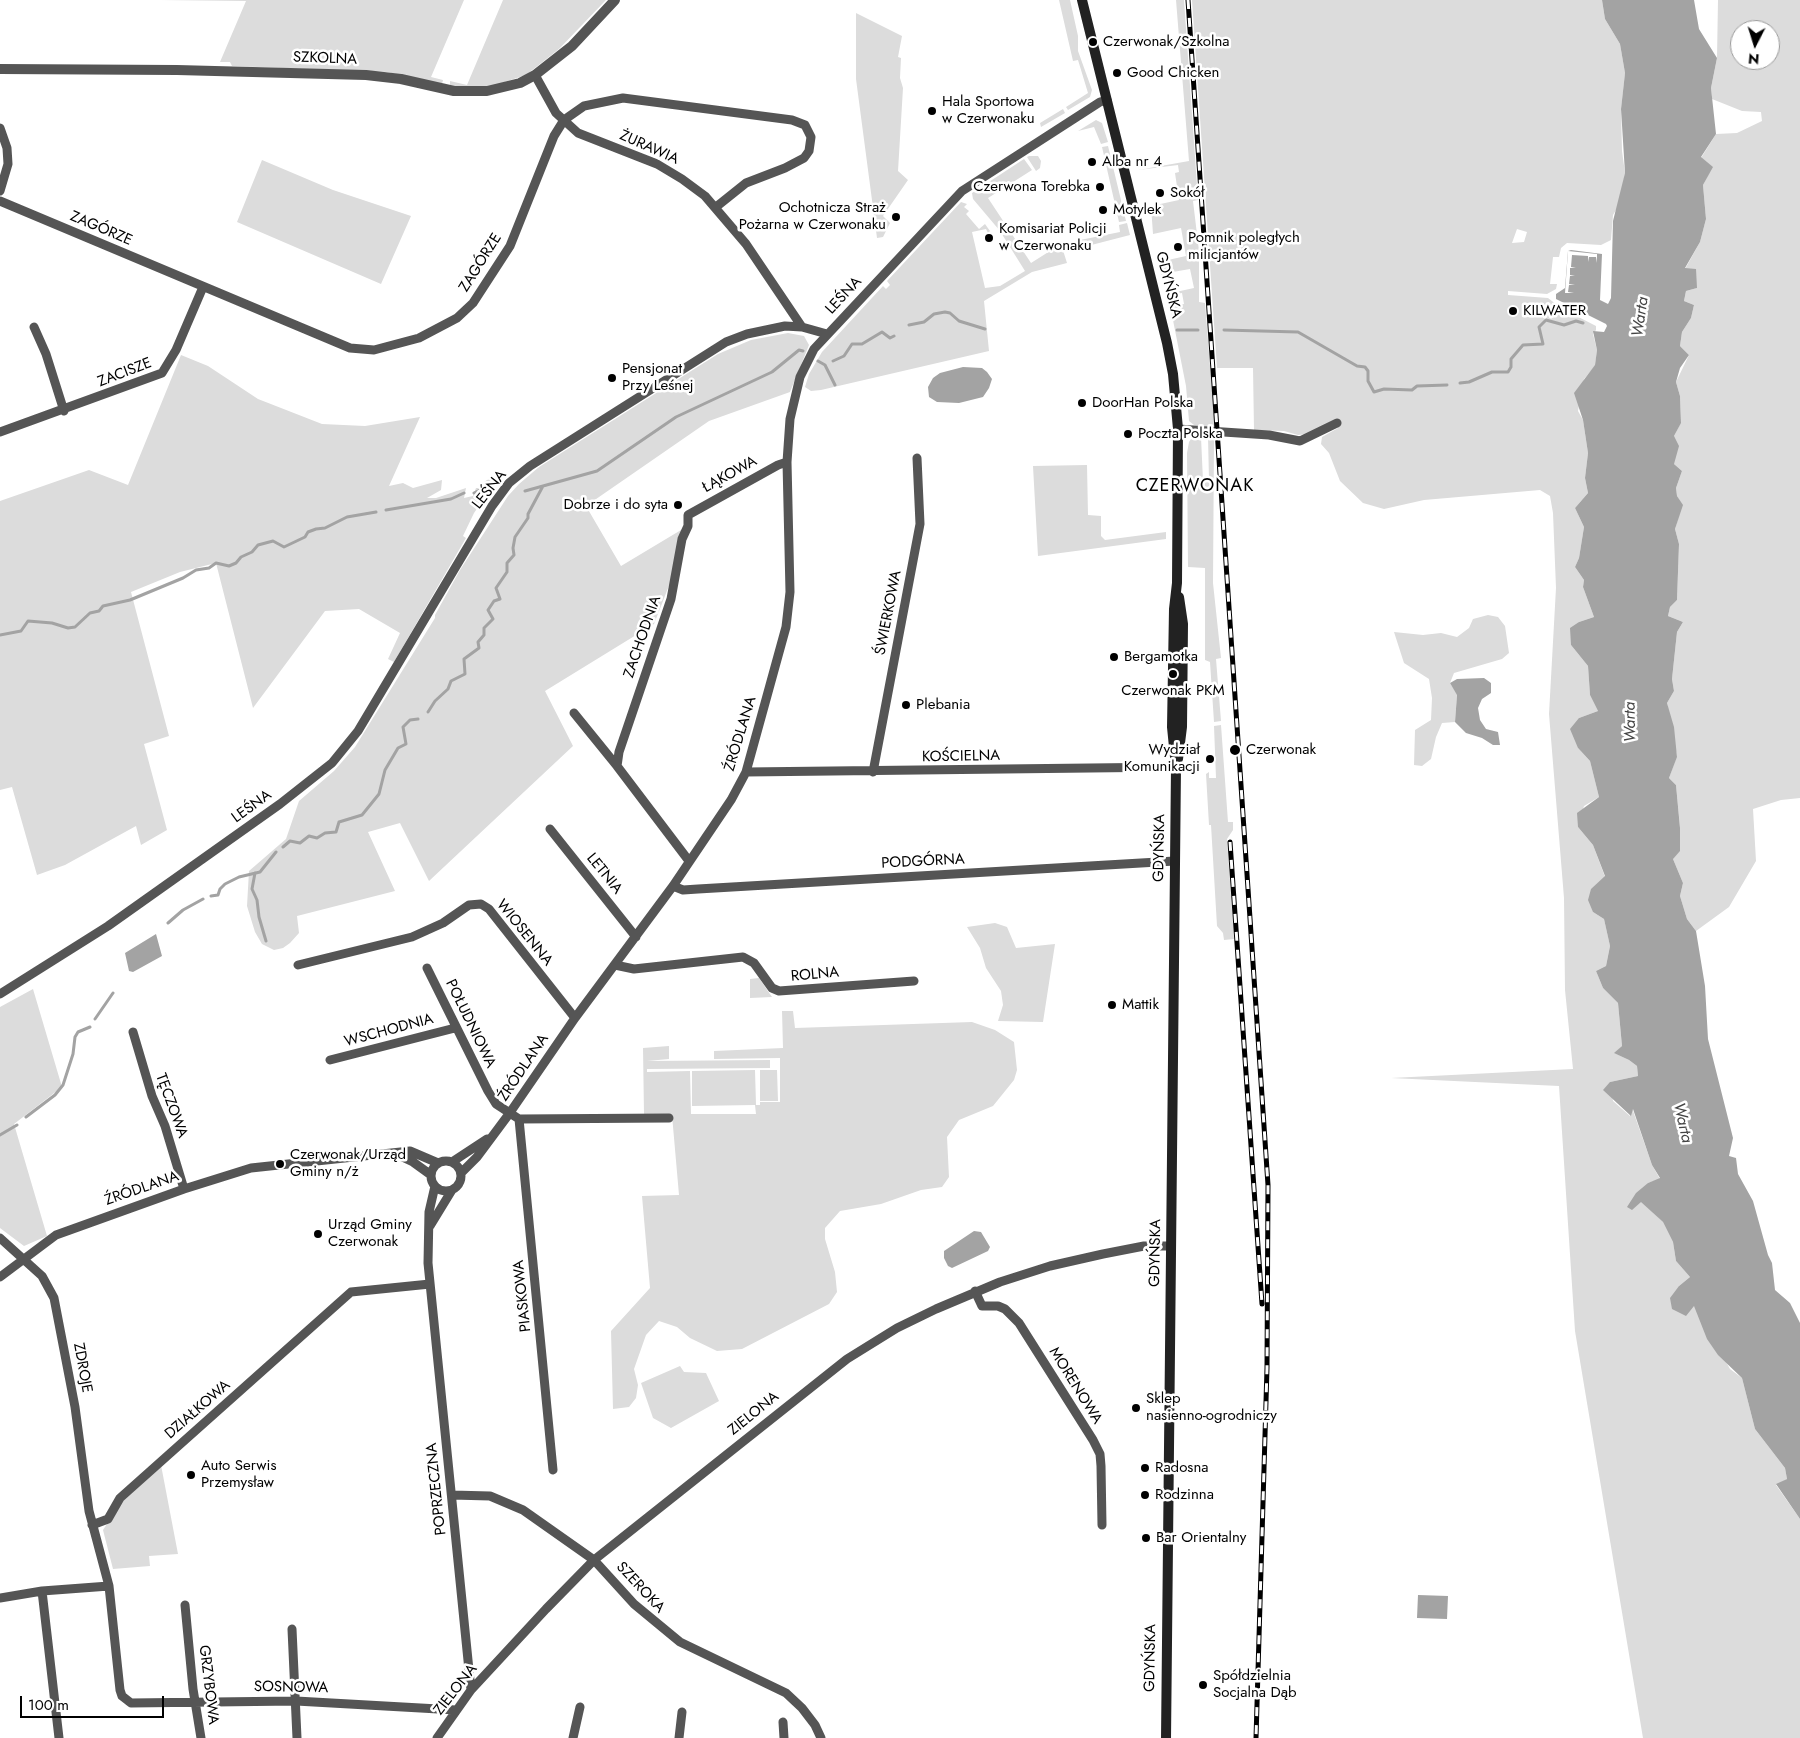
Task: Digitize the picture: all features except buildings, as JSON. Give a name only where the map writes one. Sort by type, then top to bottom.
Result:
[{"type":"main road","name":"GDYŃSKA","points":[[1082,0],[1167,343],[1178,429],[1177,584],[1174,609],[1172,727],[1176,768],[1166,1738]]},
{"type":"street","name":"SZKOLNA","points":[[0,69],[194,70],[366,75],[469,92],[504,88],[535,75],[572,46],[615,0]]},
{"type":"street","name":"ŻURAWIA","points":[[535,75],[554,108],[564,120],[586,138],[644,158],[670,171],[695,188],[716,207],[752,252],[802,326]]},
{"type":"street","name":"ZAGÓRZE","points":[[0,201],[350,348],[374,350],[419,338],[457,318],[473,303],[510,246],[554,136],[564,120],[584,106],[618,98],[792,120],[805,125],[811,138],[804,158],[790,166],[746,183],[716,207]]},
{"type":"street","name":"LEŚNA","points":[[0,994],[108,926],[280,804],[332,763],[358,730],[492,506],[517,476],[726,342],[762,330],[802,326],[827,334],[962,191],[1100,102],[1107,100]]},
{"type":"street","points":[[0,128],[7,148],[8,164],[0,191]]},
{"type":"street","name":"ZACISZE","points":[[0,432],[162,373],[176,350],[204,287]]},
{"type":"street","points":[[34,327],[46,354],[64,410]]},
{"type":"street","name":"ŹRÓDLANA","points":[[461,1173],[510,1114],[575,1018],[636,937],[731,800],[746,772],[782,645],[789,610],[787,462],[790,419],[795,394],[805,366],[827,334]]},
{"type":"street","points":[[1178,429],[1269,435],[1300,440],[1337,424]]},
{"type":"street","name":"ŚWIERKOWA","points":[[873,772],[920,524],[917,458]]},
{"type":"street","name":"ŁĄKOWA","points":[[688,515],[778,465],[787,462]]},
{"type":"street","name":"ZACHODNIA","points":[[617,766],[619,752],[671,599],[682,539],[688,526],[688,515]]},
{"type":"street","points":[[574,713],[689,861]]},
{"type":"street","name":"KOŚCIELNA","points":[[746,772],[1176,768]]},
{"type":"street","name":"LETNIA","points":[[550,829],[636,937]]},
{"type":"street","name":"PODGÓRNA","points":[[672,886],[683,890],[690,890],[1175,861]]},
{"type":"street","name":"WIOSENNA","points":[[298,965],[412,937],[443,923],[469,905],[480,904],[486,906],[575,1018]]},
{"type":"street","name":"ROLNA","points":[[615,965],[634,969],[743,957],[754,963],[772,988],[779,991],[914,981]]},
{"type":"street","name":"POŁUDNIOWA","points":[[427,968],[455,1028],[488,1091],[496,1104],[510,1114]]},
{"type":"street","name":"WSCHODNIA","points":[[330,1060],[455,1028]]},
{"type":"street","name":"TĘCZOWA","points":[[133,1032],[152,1096],[165,1126],[184,1189]]},
{"type":"street","points":[[510,1114],[518,1120],[669,1118]]},
{"type":"street","name":"PIASKOWA","points":[[518,1120],[553,1470]]},
{"type":"street","name":"ŹRÓDLANA","points":[[452,1162],[492,1136]]},
{"type":"street","name":"ŹRÓDLANA","points":[[0,1277],[23,1257],[56,1235],[184,1189],[251,1168],[410,1152],[438,1163]]},
{"type":"street","points":[[396,1154],[413,1162],[431,1175]]},
{"type":"street","points":[[430,1226],[452,1190],[460,1183],[461,1173],[458,1166],[452,1162],[438,1163],[433,1168],[431,1175],[434,1186],[429,1212],[430,1284]]},
{"type":"street","points":[[434,1186],[442,1191],[452,1190]]},
{"type":"street","name":"ZDROJE","points":[[0,1238],[23,1257],[49,1287],[58,1312],[75,1407],[92,1525]]},
{"type":"street","name":"ZIELONA","points":[[437,1738],[471,1690],[594,1560],[839,1364],[897,1328],[976,1291],[1026,1273],[1075,1260],[1144,1246],[1171,1246]]},
{"type":"street","name":"DZIAŁKOWA","points":[[92,1525],[108,1519],[120,1498],[351,1292],[430,1284]]},
{"type":"street","name":"POPRZECZNA","points":[[430,1284],[471,1690]]},
{"type":"street","name":"MORENOWA","points":[[976,1291],[982,1306],[998,1306],[1005,1309],[1019,1323],[1093,1440],[1100,1454],[1102,1525]]},
{"type":"street","name":"SZEROKA","points":[[452,1495],[484,1496],[513,1504],[594,1560],[640,1611],[680,1642],[786,1693],[802,1708],[822,1738]]},
{"type":"street","points":[[0,1598],[42,1591],[109,1586],[92,1525]]},
{"type":"street","name":"SOSNOWA","points":[[109,1586],[119,1683],[122,1696],[126,1701],[140,1704],[296,1701],[456,1710]]},
{"type":"street","points":[[42,1591],[58,1738]]},
{"type":"street","name":"GRZYBOWA","points":[[185,1605],[195,1702],[201,1738]]},
{"type":"street","points":[[292,1629],[297,1738]]},
{"type":"street","points":[[573,1738],[580,1707]]},
{"type":"street","points":[[679,1738],[682,1712]]},
{"type":"street","points":[[783,1722],[784,1738]]},
{"type":"shaded area","points":[[160,0],[464,0],[431,77],[443,80],[442,84],[387,72],[232,66],[230,62],[220,62],[246,1]]},
{"type":"shaded area","points":[[503,0],[606,0],[559,49],[526,75],[492,86],[450,86],[450,81],[467,85]]},
{"type":"shaded area","points":[[1059,0],[1070,0],[1078,36],[1078,51],[1092,90],[1090,97],[1068,110],[1066,107],[1088,93],[1078,60],[1073,61]]},
{"type":"shaded area","points":[[1176,0],[1184,0],[1198,200],[1193,201],[1199,251],[1199,302],[1205,303],[1215,429],[1194,425],[1189,421],[1186,386],[1170,305],[1184,304],[1182,293],[1171,295],[1171,293],[1194,288],[1190,269],[1167,273],[1168,279],[1162,280],[1159,262],[1186,256],[1181,228],[1153,234],[1151,206],[1179,200],[1175,173],[1179,172],[1178,165],[1138,170],[1189,161]]},
{"type":"shaded area","points":[[1192,0],[1602,0],[1605,19],[1620,44],[1625,73],[1621,109],[1622,151],[1625,173],[1619,205],[1613,215],[1611,240],[1601,245],[1567,243],[1561,248],[1559,257],[1553,257],[1550,284],[1557,284],[1556,289],[1547,294],[1508,291],[1508,295],[1548,298],[1561,308],[1596,326],[1593,334],[1597,350],[1595,366],[1584,379],[1578,411],[1583,420],[1588,453],[1585,478],[1588,493],[1575,508],[1584,527],[1579,558],[1575,567],[1584,580],[1583,587],[1594,617],[1579,622],[1571,645],[1588,666],[1590,695],[1598,711],[1579,718],[1578,748],[1590,761],[1599,797],[1584,806],[1578,827],[1593,845],[1605,877],[1592,889],[1593,912],[1604,919],[1610,946],[1606,966],[1596,971],[1603,988],[1618,1003],[1622,1046],[1615,1053],[1637,1066],[1638,1076],[1610,1082],[1613,1101],[1630,1116],[1632,1108],[1652,1165],[1660,1179],[1648,1183],[1641,1201],[1663,1222],[1673,1242],[1676,1261],[1690,1277],[1679,1286],[1694,1305],[1730,1369],[1742,1378],[1755,1429],[1785,1468],[1787,1479],[1776,1485],[1800,1519],[1800,1738],[1643,1738],[1575,1331],[1559,1086],[1391,1078],[1573,1069],[1565,990],[1564,898],[1549,714],[1556,588],[1553,513],[1550,496],[1540,490],[1424,500],[1384,509],[1363,503],[1340,481],[1329,453],[1321,444],[1322,437],[1338,428],[1334,420],[1308,434],[1298,435],[1284,431],[1254,430],[1253,368],[1217,368]],"holes":[[[1517,229],[1527,232],[1524,242],[1512,243]]]},
{"type":"shaded area","points":[[1718,0],[1800,0],[1800,798],[1781,800],[1753,809],[1756,861],[1729,907],[1696,931],[1687,919],[1680,896],[1683,883],[1673,859],[1680,827],[1676,785],[1669,778],[1677,756],[1667,703],[1674,691],[1672,679],[1677,632],[1683,622],[1668,616],[1670,607],[1677,600],[1679,544],[1675,529],[1682,505],[1677,496],[1676,488],[1682,471],[1674,464],[1674,436],[1681,422],[1680,396],[1676,382],[1689,355],[1680,346],[1682,332],[1691,318],[1694,305],[1684,301],[1686,291],[1697,288],[1685,269],[1700,242],[1706,219],[1703,185],[1712,167],[1701,158],[1716,134],[1737,133],[1762,121],[1761,112],[1742,111],[1712,99],[1711,88],[1717,58]]},
{"type":"shaded area","points":[[856,13],[902,36],[898,57],[901,58],[900,78],[903,88],[898,171],[908,180],[883,216],[890,223],[883,237],[877,238],[856,79]]},
{"type":"shaded area","points":[[1063,109],[1065,113],[1041,127],[1040,123]]},
{"type":"shaded area","points":[[1096,120],[1102,123],[1108,142],[1101,144],[1094,127],[1078,131]]},
{"type":"shaded area","points":[[1108,146],[1126,221],[1119,222],[1102,147]]},
{"type":"shaded area","points":[[1038,156],[1041,161],[1040,168],[1036,171],[1027,157]]},
{"type":"shaded area","points":[[1024,159],[1032,170],[988,198],[1031,263],[1061,244],[1067,263],[1032,272],[984,301],[989,351],[821,390],[811,391],[805,387],[809,374],[822,352],[883,286],[886,289],[890,285],[887,281],[961,202],[967,204],[964,207],[969,211],[966,214],[979,229],[985,224],[990,231],[988,233],[986,229],[972,232],[985,288],[1000,286],[1025,271],[1000,231],[973,199],[972,193]]},
{"type":"shaded area","points":[[262,160],[333,190],[411,216],[381,284],[237,222]]},
{"type":"shaded area","points":[[1127,223],[1130,235],[1072,250],[1070,242],[1120,232],[1119,225]]},
{"type":"shaded area","points":[[788,333],[804,336],[809,345],[790,392],[709,421],[586,506],[621,566],[686,527],[670,583],[654,624],[545,691],[573,746],[429,881],[400,823],[368,832],[395,891],[297,916],[299,933],[290,943],[283,948],[274,950],[262,944],[255,932],[247,906],[249,871],[286,839],[299,801],[334,771],[355,747],[435,618],[460,570],[508,496],[539,467],[718,354],[751,340]]},
{"type":"shaded area","points":[[181,355],[208,366],[258,399],[322,424],[365,426],[420,417],[389,486],[403,483],[413,488],[442,480],[441,490],[427,498],[436,498],[466,488],[464,498],[473,496],[476,488],[491,488],[474,513],[463,536],[466,538],[394,662],[388,659],[400,633],[359,609],[325,611],[253,708],[216,563],[180,572],[131,592],[169,736],[144,744],[167,830],[141,845],[136,826],[65,865],[37,875],[12,787],[0,790],[0,501],[89,470],[128,485]]},
{"type":"shaded area","points":[[1193,436],[1201,437],[1203,481],[1209,480],[1208,437],[1214,439],[1213,583],[1221,658],[1216,659],[1221,721],[1214,722],[1210,662],[1205,660],[1205,568],[1188,567],[1187,453],[1189,442]]},
{"type":"shaded area","points":[[1087,465],[1088,515],[1101,516],[1101,536],[1105,540],[1166,532],[1166,539],[1038,556],[1033,466]]},
{"type":"shaded area","points":[[507,475],[495,484],[481,484],[487,480]]},
{"type":"shaded area","points":[[1488,615],[1498,617],[1505,626],[1509,653],[1502,659],[1454,673],[1450,683],[1457,694],[1455,722],[1442,723],[1436,737],[1431,759],[1422,766],[1414,765],[1415,730],[1431,720],[1432,698],[1429,679],[1404,663],[1394,632],[1423,635],[1441,633],[1457,637],[1469,628],[1473,619]]},
{"type":"shaded area","points":[[1221,725],[1228,822],[1233,822],[1233,830],[1227,839],[1234,939],[1224,940],[1223,933],[1217,926],[1206,774],[1209,772],[1209,778],[1216,778],[1214,726]]},
{"type":"shaded area","points":[[995,923],[1007,927],[1016,948],[1055,944],[1043,1022],[998,1021],[1003,1005],[1001,991],[986,968],[980,948],[967,927]]},
{"type":"shaded area","points":[[759,978],[772,997],[750,998],[750,979]]},
{"type":"shaded area","points":[[33,989],[62,1087],[14,1124],[47,1236],[24,1246],[0,1228],[0,1007]]},
{"type":"shaded area","points":[[782,1011],[793,1011],[795,1028],[972,1022],[995,1030],[1014,1042],[1017,1070],[1014,1080],[993,1106],[959,1120],[947,1137],[949,1177],[942,1187],[921,1190],[881,1204],[840,1211],[825,1228],[825,1239],[835,1272],[837,1292],[829,1304],[742,1349],[717,1351],[690,1338],[677,1327],[659,1321],[646,1335],[634,1369],[638,1385],[636,1398],[629,1407],[613,1409],[611,1331],[650,1288],[642,1196],[679,1195],[672,1115],[644,1114],[643,1048],[669,1046],[669,1059],[647,1061],[770,1060],[770,1068],[647,1069],[647,1072],[690,1071],[691,1114],[756,1114],[755,1105],[692,1106],[692,1071],[755,1070],[756,1105],[760,1105],[760,1102],[780,1102],[780,1058],[714,1059],[714,1051],[783,1048]]},
{"type":"shaded area","points":[[760,1070],[777,1070],[778,1101],[760,1101]]},
{"type":"shaded area","points":[[680,1366],[684,1372],[706,1373],[719,1401],[671,1428],[653,1418],[641,1383]]},
{"type":"shaded area","points":[[161,1465],[178,1554],[149,1556],[150,1566],[113,1569],[103,1530],[122,1501]]},
{"type":"water","name":"Warta","points":[[1602,0],[1694,0],[1699,29],[1717,58],[1711,88],[1716,134],[1701,157],[1713,167],[1703,185],[1706,219],[1700,242],[1685,268],[1696,269],[1697,288],[1686,291],[1684,301],[1694,305],[1691,318],[1682,332],[1680,346],[1689,355],[1680,368],[1676,382],[1680,396],[1681,423],[1674,436],[1679,446],[1674,464],[1682,471],[1676,488],[1677,496],[1683,505],[1675,529],[1679,544],[1677,600],[1670,607],[1668,616],[1683,622],[1677,632],[1672,679],[1674,691],[1667,703],[1674,727],[1677,757],[1669,778],[1676,785],[1680,828],[1680,851],[1673,859],[1683,883],[1680,896],[1687,919],[1696,931],[1705,986],[1708,1039],[1733,1138],[1729,1156],[1736,1158],[1738,1174],[1753,1201],[1772,1263],[1775,1290],[1790,1303],[1800,1323],[1800,1519],[1776,1484],[1787,1479],[1785,1468],[1755,1429],[1742,1378],[1718,1355],[1707,1339],[1694,1306],[1686,1316],[1672,1309],[1670,1298],[1679,1286],[1690,1277],[1676,1261],[1673,1242],[1663,1222],[1641,1202],[1632,1210],[1627,1207],[1636,1193],[1648,1183],[1660,1178],[1652,1165],[1633,1109],[1631,1116],[1603,1090],[1610,1082],[1638,1076],[1637,1066],[1614,1053],[1622,1046],[1618,1003],[1603,988],[1596,971],[1606,966],[1610,946],[1604,919],[1593,912],[1588,900],[1591,889],[1605,876],[1593,845],[1578,827],[1577,813],[1599,797],[1590,761],[1578,748],[1570,729],[1579,718],[1598,711],[1590,695],[1588,666],[1571,645],[1570,628],[1579,622],[1594,617],[1583,587],[1584,580],[1575,567],[1579,558],[1584,527],[1575,508],[1588,493],[1585,478],[1588,453],[1583,420],[1574,393],[1595,365],[1597,350],[1593,331],[1604,332],[1607,326],[1556,299],[1556,294],[1565,288],[1568,251],[1571,250],[1602,254],[1600,300],[1608,304],[1611,298],[1613,221],[1625,173],[1621,109],[1625,73],[1620,44],[1605,19]]},
{"type":"water","points":[[963,367],[982,368],[992,379],[983,397],[959,403],[937,402],[929,397],[928,387],[933,378],[940,373]]},
{"type":"water","points":[[1484,678],[1491,683],[1491,693],[1482,699],[1478,708],[1480,720],[1486,729],[1498,732],[1500,745],[1493,745],[1482,738],[1466,733],[1455,722],[1457,695],[1450,683],[1457,679]]},
{"type":"water","points":[[156,934],[162,956],[133,972],[129,971],[125,953]]},
{"type":"water","points":[[974,1231],[981,1232],[990,1247],[988,1251],[952,1268],[948,1266],[944,1258],[944,1251]]},
{"type":"water","points":[[1418,1595],[1448,1596],[1447,1619],[1417,1618]]},
{"type":"pier","points":[[1568,251],[1597,254],[1597,263],[1596,257],[1589,257],[1588,262],[1588,256],[1572,255],[1571,267],[1576,268],[1570,268],[1570,275],[1575,276],[1570,276],[1569,284],[1575,285],[1569,285],[1568,292],[1574,293],[1565,293]]},
{"type":"waterway","points":[[909,325],[924,322],[934,314],[945,312],[950,313],[959,321],[985,329]]},
{"type":"waterway","points":[[1460,383],[1469,382],[1492,372],[1508,372],[1511,367],[1511,359],[1523,345],[1543,344],[1539,327],[1546,320],[1564,325],[1576,321],[1583,323]]},
{"type":"waterway","points":[[1177,330],[1198,330]]},
{"type":"waterway","points":[[1224,330],[1298,332],[1357,366],[1365,367],[1368,371],[1368,381],[1374,392],[1384,389],[1412,390],[1417,386],[1447,385]]},
{"type":"waterway","points":[[833,361],[844,356],[852,344],[862,344],[882,332],[890,338],[894,336]]},
{"type":"waterway","points":[[525,491],[597,471],[676,417],[772,372],[799,350],[803,351]]},
{"type":"waterway","points":[[818,361],[825,365],[835,385]]},
{"type":"waterway","points":[[428,712],[435,701],[448,689],[451,681],[465,674],[464,659],[479,648],[478,642],[484,635],[484,628],[493,619],[488,610],[494,601],[500,599],[496,588],[507,572],[507,563],[514,555],[515,537],[528,518],[528,514],[543,486]]},
{"type":"waterway","points":[[474,493],[480,490]]},
{"type":"waterway","points":[[386,510],[451,499],[464,493]]},
{"type":"waterway","points":[[0,635],[21,631],[28,621],[52,623],[68,628],[75,627],[90,613],[99,611],[103,606],[130,600],[183,578],[196,570],[209,568],[216,563],[229,566],[252,552],[258,545],[273,541],[284,547],[305,537],[308,532],[325,528],[347,517],[376,512]]},
{"type":"waterway","points":[[283,847],[290,841],[300,843],[309,836],[317,838],[325,833],[336,832],[339,822],[362,815],[379,794],[385,770],[398,748],[406,744],[403,727],[410,720],[418,719]]},
{"type":"waterway","points":[[211,896],[218,895],[220,889],[225,884],[239,877],[260,872],[276,852]]},
{"type":"waterway","points":[[255,873],[252,889],[257,900],[259,917],[266,941]]},
{"type":"waterway","points":[[168,923],[183,910],[203,899]]},
{"type":"waterway","points":[[95,1019],[113,993]]},
{"type":"waterway","points":[[26,1117],[55,1095],[63,1085],[73,1054],[75,1037],[78,1032],[90,1027]]},
{"type":"waterway","points":[[0,1135],[17,1125]]},
{"type":"railway","points":[[1188,0],[1268,1185],[1267,1368],[1256,1738]]},
{"type":"railway","points":[[1230,842],[1262,1304]]},
{"type":"place","name":"Czerwonak/Szkolna","points":[[1093,42]]},
{"type":"place","name":"Good Chicken","points":[[1117,73]]},
{"type":"place","name":"Hala Sportowa w Czerwonaku","points":[[932,111]]},
{"type":"place","name":"Alba nr 4","points":[[1092,162]]},
{"type":"place","name":"Czerwona Torebka","points":[[1100,187]]},
{"type":"place","name":"Sokół","points":[[1160,193]]},
{"type":"place","name":"Motylek","points":[[1103,210]]},
{"type":"place","name":"Ochotnicza Straż Pożarna w Czerwonaku","points":[[896,217]]},
{"type":"place","name":"Komisariat Policji w Czerwonaku","points":[[989,238]]},
{"type":"place","name":"Pomnik poległych milicjantów","points":[[1178,247]]},
{"type":"place","name":"KILWATER","points":[[1513,311]]},
{"type":"place","name":"Pensjonat Przy Leśnej","points":[[612,378]]},
{"type":"place","name":"DoorHan Polska","points":[[1082,403]]},
{"type":"place","name":"Poczta Polska","points":[[1128,434]]},
{"type":"place","name":"Dobrze i do syta","points":[[678,505]]},
{"type":"place","name":"Bergamotka","points":[[1114,657]]},
{"type":"place","name":"Czerwonak PKM","points":[[1173,674]]},
{"type":"place","name":"Plebania","points":[[906,705]]},
{"type":"place","name":"Czerwonak","points":[[1235,750]]},
{"type":"place","name":"Wydział Komunikacji","points":[[1210,759]]},
{"type":"place","name":"Mattik","points":[[1112,1005]]},
{"type":"place","name":"Czerwonak/Urząd Gminy n/ż","points":[[280,1164]]},
{"type":"place","name":"Urząd Gminy Czerwonak","points":[[318,1234]]},
{"type":"place","name":"Sklep nasienno-ogrodniczy","points":[[1136,1408]]},
{"type":"place","name":"Radosna","points":[[1145,1468]]},
{"type":"place","name":"Auto Serwis Przemysław","points":[[191,1475]]},
{"type":"place","name":"Rodzinna","points":[[1145,1495]]},
{"type":"place","name":"Bar Orientalny","points":[[1146,1538]]},
{"type":"place","name":"Spółdzielnia Socjalna Dąb","points":[[1203,1685]]},
{"type":"district","name":"CZERWONAK","points":[[1195,487]]}]
